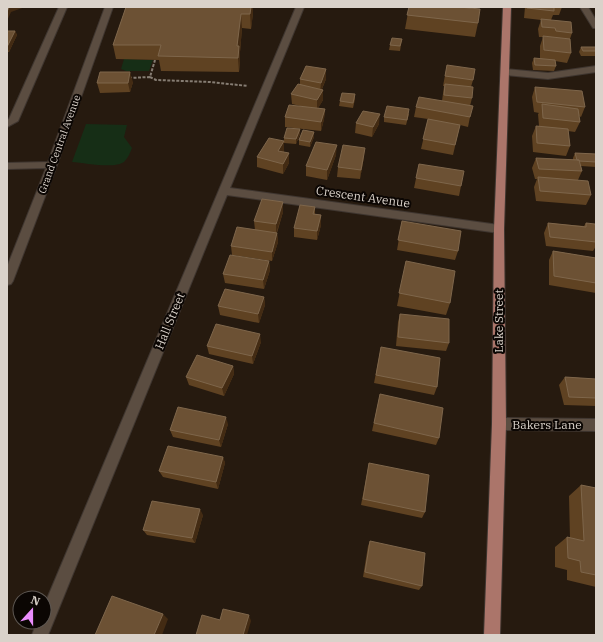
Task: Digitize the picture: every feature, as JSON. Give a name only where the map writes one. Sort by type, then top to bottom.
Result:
[{"type":"main road","name":"Lake Street","points":[[492,635],[499,424],[499,229],[507,7]]},
{"type":"street","points":[[7,124],[13,121],[64,7]]},
{"type":"street","name":"Grand Central Avenue","points":[[7,281],[52,165],[109,7]]},
{"type":"street","name":"Hall Street","points":[[40,635],[300,7]]},
{"type":"street","points":[[584,7],[596,26]]},
{"type":"street","points":[[505,72],[548,76],[596,69]]},
{"type":"street","points":[[7,166],[52,165]]},
{"type":"street","name":"Crescent Avenue","points":[[223,191],[499,229]]},
{"type":"street","name":"Bakers Lane","points":[[499,424],[596,425]]},
{"type":"path","points":[[150,78],[155,60]]},
{"type":"path","points":[[128,78],[150,78],[156,80],[210,82],[248,86]]},
{"type":"green space","points":[[124,59],[153,60],[149,71],[126,71],[121,69]]},
{"type":"green space","points":[[86,124],[127,125],[124,137],[132,148],[124,162],[107,165],[72,162]]},
{"type":"building","points":[[126,7],[251,7],[250,14],[241,14],[237,46],[239,46],[238,58],[158,56],[161,45],[113,45]]},
{"type":"building","points":[[409,7],[459,7],[480,9],[478,23],[407,15]]},
{"type":"building","points":[[554,7],[554,11],[527,8]]},
{"type":"building","points":[[541,19],[571,22],[572,33],[556,31],[555,28],[542,27]]},
{"type":"building","points":[[7,31],[15,31],[7,47]]},
{"type":"building","points":[[543,36],[570,39],[571,53],[544,50]]},
{"type":"building","points":[[392,38],[402,39],[400,46],[390,45]]},
{"type":"building","points":[[581,47],[596,47],[596,51],[583,51]]},
{"type":"building","points":[[534,58],[555,60],[556,66],[535,65]]},
{"type":"building","points":[[447,65],[475,69],[473,80],[445,76]]},
{"type":"building","points":[[306,66],[326,69],[321,83],[300,79]]},
{"type":"building","points":[[100,72],[130,72],[128,83],[97,83]]},
{"type":"building","points":[[298,84],[323,90],[317,100],[291,94]]},
{"type":"building","points":[[445,84],[473,87],[472,98],[444,95]]},
{"type":"building","points":[[535,87],[582,91],[585,107],[537,102]]},
{"type":"building","points":[[342,93],[355,94],[353,103],[340,101]]},
{"type":"building","points":[[419,97],[473,106],[470,117],[416,107]]},
{"type":"building","points":[[542,104],[578,109],[580,122],[543,118]]},
{"type":"building","points":[[289,105],[325,109],[321,122],[285,117]]},
{"type":"building","points":[[387,106],[409,109],[407,120],[384,117]]},
{"type":"building","points":[[363,111],[380,114],[373,127],[356,123]]},
{"type":"building","points":[[428,119],[460,125],[455,145],[423,139]]},
{"type":"building","points":[[536,126],[568,129],[570,146],[537,143]]},
{"type":"building","points":[[287,128],[300,129],[296,139],[284,138]]},
{"type":"building","points":[[303,130],[314,132],[310,142],[299,140]]},
{"type":"building","points":[[269,138],[284,141],[278,151],[289,153],[283,164],[257,157]]},
{"type":"building","points":[[316,142],[337,145],[327,170],[306,166]]},
{"type":"building","points":[[343,145],[365,148],[361,170],[338,167]]},
{"type":"building","points":[[575,153],[596,154],[596,162],[579,161],[577,160]]},
{"type":"building","points":[[536,158],[579,160],[582,171],[539,169]]},
{"type":"building","points":[[419,164],[464,171],[461,186],[416,178]]},
{"type":"building","points":[[538,177],[588,181],[591,195],[540,191]]},
{"type":"building","points":[[262,199],[283,202],[276,224],[254,221]]},
{"type":"building","points":[[300,205],[315,207],[313,214],[321,215],[317,231],[294,228]]},
{"type":"building","points":[[402,221],[461,231],[458,251],[398,240]]},
{"type":"building","points":[[548,223],[586,227],[586,223],[595,224],[596,242],[550,237]]},
{"type":"building","points":[[237,227],[277,233],[272,252],[231,246]]},
{"type":"building","points":[[553,251],[596,258],[596,283],[554,276]]},
{"type":"building","points":[[230,255],[269,261],[263,280],[223,274]]},
{"type":"building","points":[[406,261],[455,271],[450,303],[399,293]]},
{"type":"building","points":[[225,289],[264,297],[258,314],[218,306]]},
{"type":"building","points":[[400,314],[449,319],[449,343],[398,337]]},
{"type":"building","points":[[216,324],[260,334],[252,356],[207,346]]},
{"type":"building","points":[[381,347],[440,358],[437,387],[376,375]]},
{"type":"building","points":[[197,355],[233,366],[222,388],[186,377]]},
{"type":"building","points":[[565,377],[596,379],[596,398],[569,397]]},
{"type":"building","points":[[380,394],[443,408],[439,438],[374,423]]},
{"type":"building","points":[[178,407],[226,417],[219,440],[170,430]]},
{"type":"building","points":[[168,446],[223,457],[216,482],[159,471]]},
{"type":"building","points":[[369,463],[429,475],[425,512],[363,499]]},
{"type":"building","points":[[581,485],[596,488],[596,575],[581,572],[580,561],[568,558],[567,537],[584,541]]},
{"type":"building","points":[[152,501],[200,509],[192,538],[143,530]]},
{"type":"building","points":[[370,541],[425,553],[422,586],[365,572]]},
{"type":"building","points":[[112,596],[163,614],[154,635],[95,635]]},
{"type":"building","points":[[223,609],[249,615],[243,635],[196,635],[202,615],[220,620]]}]
